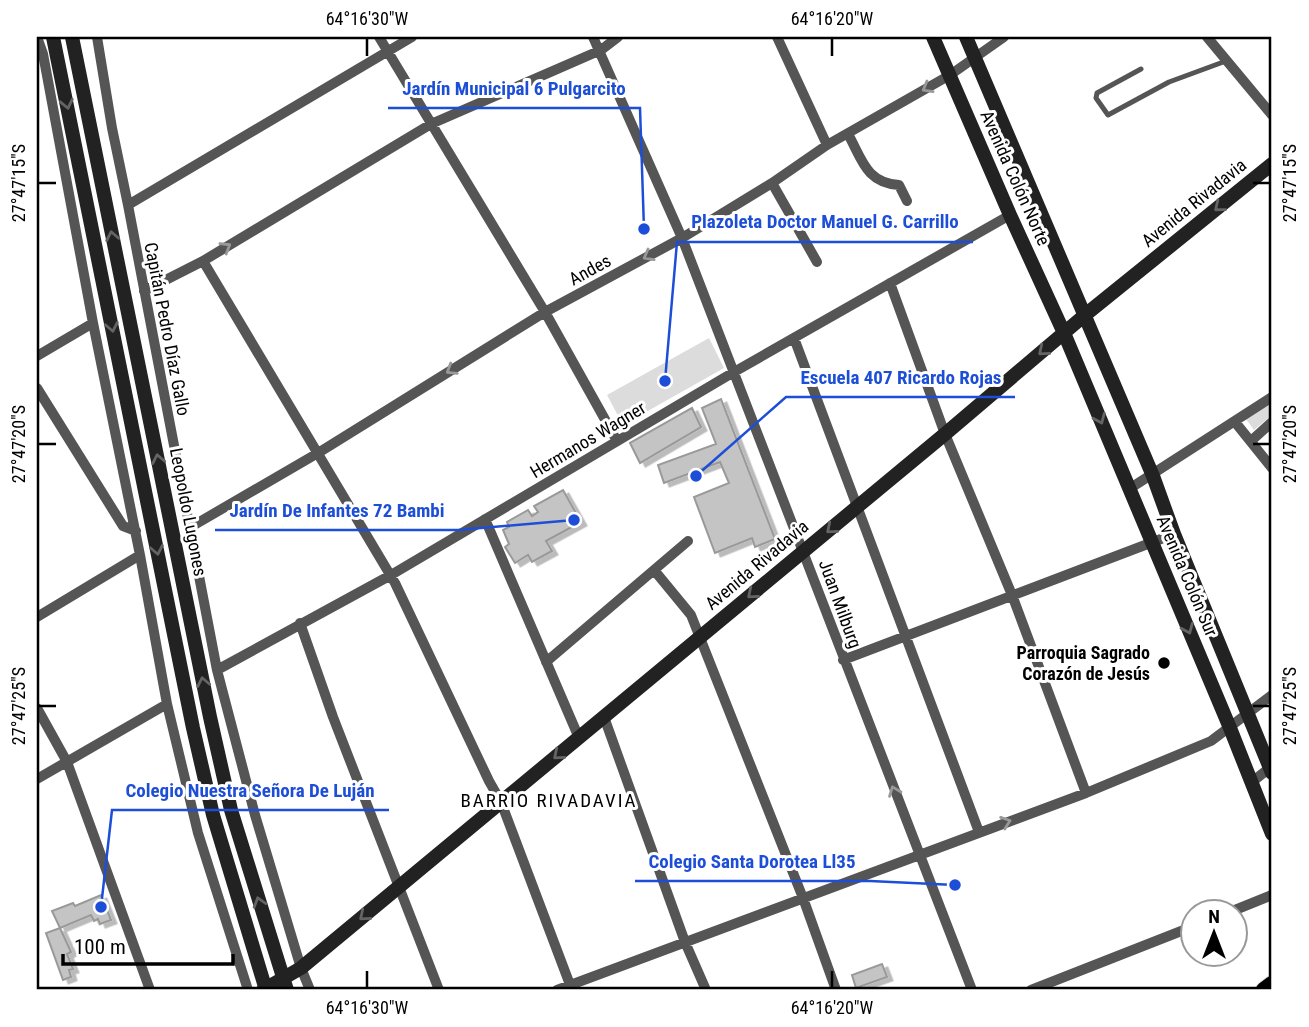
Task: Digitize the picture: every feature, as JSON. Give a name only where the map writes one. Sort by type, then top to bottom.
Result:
[{"type":"main road","name":"Leopoldo Lugones","points":[[53,37],[193,728],[213,815],[265,990]]},
{"type":"main road","name":"Leopoldo Lugones","points":[[72,37],[231,810],[285,985]]},
{"type":"main road","name":"Avenida Colón Norte","points":[[933,37],[1064,333]]},
{"type":"main road","name":"Avenida Colón Norte","points":[[965,37],[1085,315]]},
{"type":"main road","name":"Avenida Rivadavia","points":[[265,990],[285,985],[301,968],[1085,315],[1272,164]]},
{"type":"main road","name":"Avenida Colón Sur","points":[[1085,315],[1272,769]]},
{"type":"main road","name":"Avenida Colón Sur","points":[[1064,333],[1272,834]]},
{"type":"main road","points":[[1264,990],[1272,984]]},
{"type":"street","points":[[37,37],[43,54],[93,323],[141,555],[167,704],[198,833],[248,990]]},
{"type":"street","name":"Capitán Pedro Díaz Gallo","points":[[97,37],[111,128],[218,670],[255,815],[310,990]]},
{"type":"street","points":[[379,37],[545,312],[617,441]]},
{"type":"street","points":[[128,205],[412,37]]},
{"type":"street","name":"Juan Milburg","points":[[593,37],[682,238],[972,990]]},
{"type":"street","points":[[144,291],[203,261],[431,124],[601,50],[618,37]]},
{"type":"street","points":[[777,37],[827,145]]},
{"type":"street","name":"Andes","points":[[189,528],[317,453],[545,312],[682,238],[772,183],[827,145],[950,75],[1004,37]]},
{"type":"street","points":[[1208,37],[1272,115]]},
{"type":"street","points":[[848,134],[877,181],[900,185],[907,201]]},
{"type":"street","points":[[772,183],[817,262]]},
{"type":"street","name":"Hermanos Wagner","points":[[218,670],[391,575],[734,372],[1010,215]]},
{"type":"street","points":[[203,261],[391,575],[501,802],[571,988]]},
{"type":"street","points":[[890,283],[945,434],[1012,595],[1086,793]]},
{"type":"street","points":[[37,356],[93,323]]},
{"type":"street","points":[[794,338],[979,832]]},
{"type":"street","points":[[37,388],[123,526],[136,531]]},
{"type":"street","points":[[1129,489],[1272,397]]},
{"type":"street","points":[[1235,422],[1272,468]]},
{"type":"street","points":[[1251,441],[1272,422]]},
{"type":"street","points":[[485,519],[579,738]]},
{"type":"street","points":[[843,660],[1174,534]]},
{"type":"street","points":[[546,662],[688,541]]},
{"type":"street","points":[[37,617],[141,555]]},
{"type":"street","points":[[654,570],[691,615],[803,898],[836,990]]},
{"type":"street","points":[[300,623],[332,717],[439,990]]},
{"type":"street","points":[[557,990],[571,988],[685,942],[1086,793],[1212,741],[1272,695]]},
{"type":"street","points":[[37,779],[167,704]]},
{"type":"street","points":[[37,708],[66,762],[149,990]]},
{"type":"street","points":[[604,717],[685,942],[706,990]]},
{"type":"street","points":[[1252,782],[1272,769]]},
{"type":"street","points":[[1250,904],[1272,895]]},
{"type":"street","points":[[1031,990],[1052,987],[1180,932]]},
{"type":"lane","points":[[1140,69],[1097,93],[1096,98],[1105,113],[1108,115],[1169,82],[1226,61]]},
{"type":"shaded area","points":[[709,338],[724,368],[623,425],[607,395]]},
{"type":"shaded area","points":[[1272,403],[1272,415],[1254,430],[1246,419]]},
{"type":"building","points":[[721,399],[775,539],[755,547],[752,538],[715,553],[694,497],[729,483],[720,462],[664,483],[658,465],[716,444],[702,408]]},
{"type":"building","points":[[692,408],[701,427],[640,463],[630,443]]},
{"type":"building","points":[[563,490],[581,522],[546,541],[552,551],[532,562],[528,555],[515,563],[505,547],[509,544],[503,530],[509,527],[507,522],[528,510],[532,516],[538,512],[534,506]]},
{"type":"building","points":[[101,895],[111,920],[100,924],[98,919],[94,921],[91,915],[60,928],[52,911],[73,903],[75,906]]},
{"type":"building","points":[[60,928],[71,952],[67,954],[73,969],[69,970],[71,977],[63,980],[46,933]]},
{"type":"building","points":[[882,964],[887,977],[856,988],[852,975]]},
{"type":"place","name":"Jardín Municipal 6 Pulgarcito","points":[[644,229]]},
{"type":"place","name":"Plazoleta Doctor Manuel G. Carrillo","points":[[665,381]]},
{"type":"place","name":"Escuela 407 Ricardo Rojas","points":[[696,476]]},
{"type":"place","name":"Jardín De Infantes 72 Bambi","points":[[574,520]]},
{"type":"place","name":"Parroquia Sagrado Corazón de Jesús","points":[[1164,663]]},
{"type":"place","name":"Colegio Santa Dorotea Ll35","points":[[955,885]]},
{"type":"place","name":"Colegio Nuestra Señora De Luján","points":[[101,907]]},
{"type":"district","name":"BARRIO RIVADAVIA","points":[[549,800]]}]
